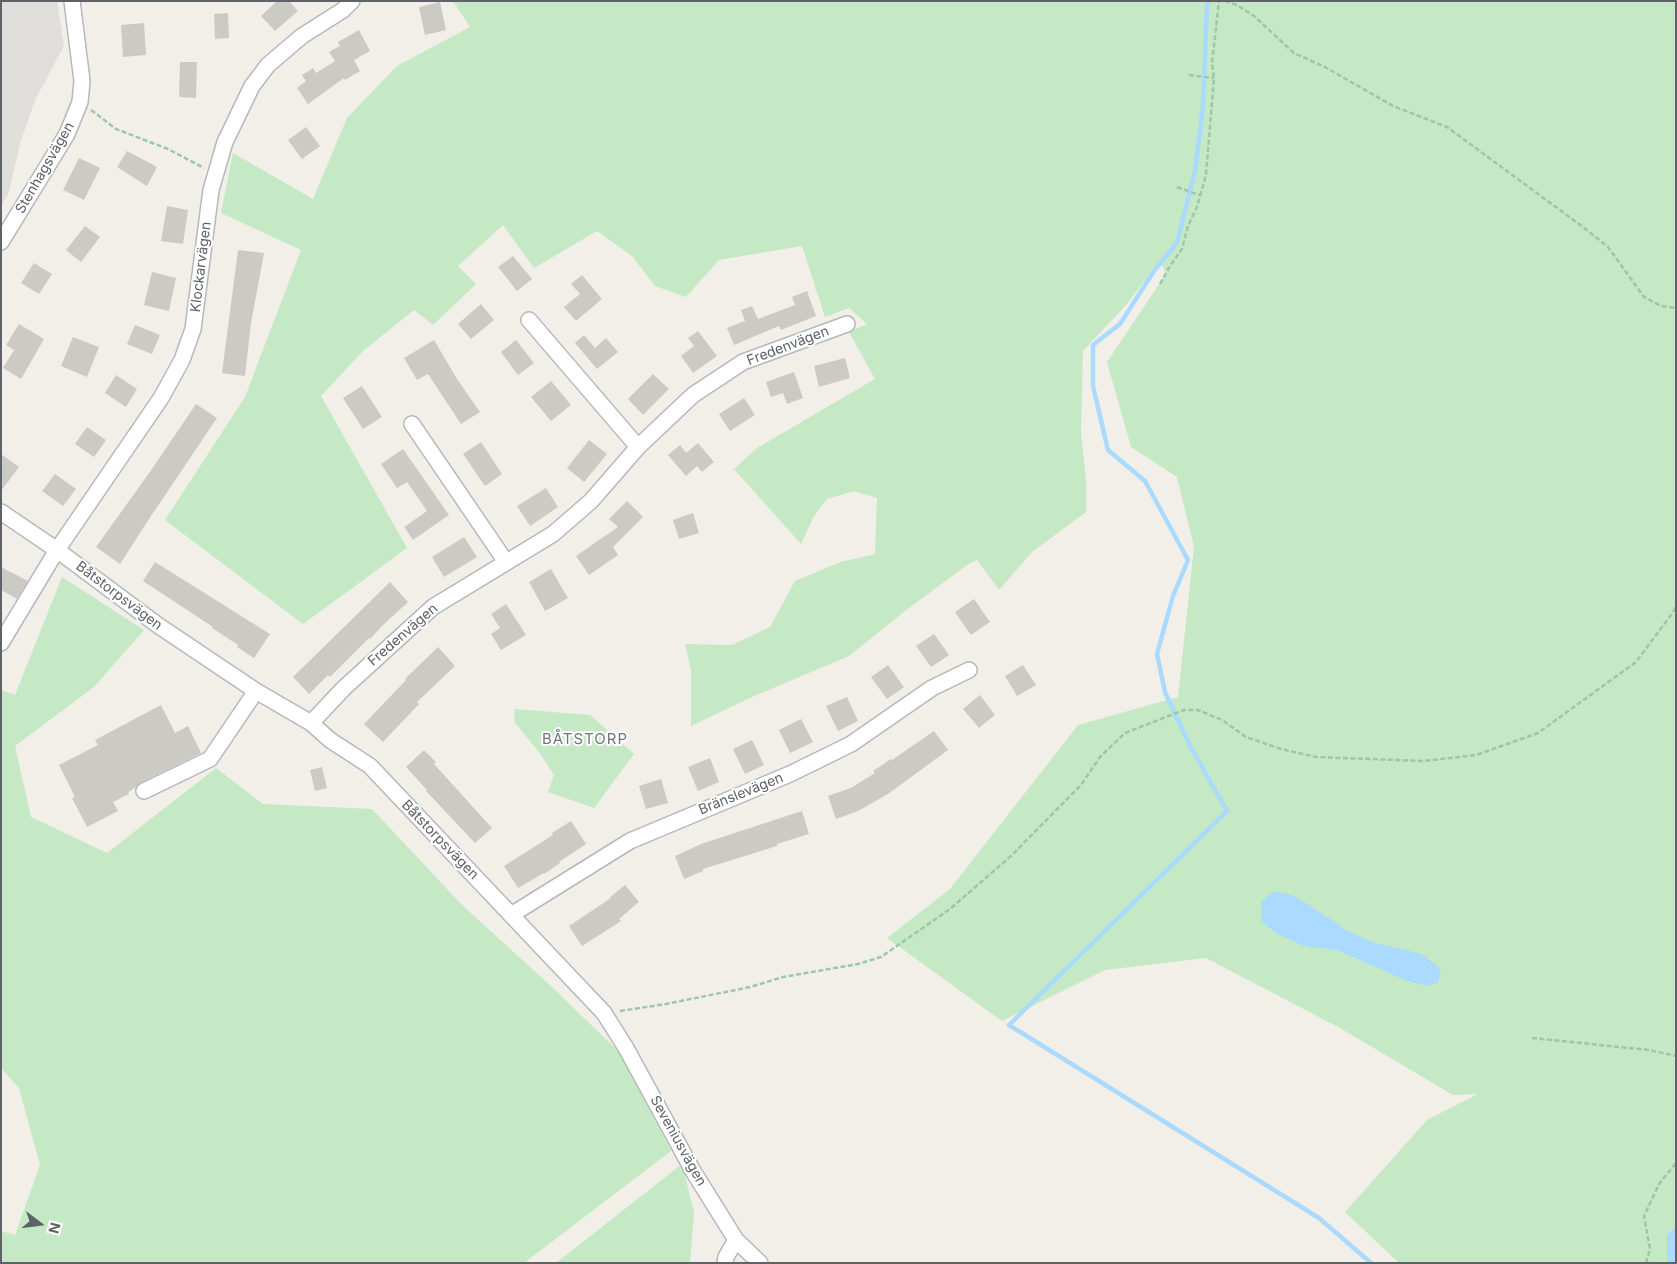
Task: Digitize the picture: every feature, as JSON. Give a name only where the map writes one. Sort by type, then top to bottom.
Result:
[{"type":"street","name":"Stenhagsvägen","points":[[1,242],[68,134],[80,102],[82,81],[72,1]]},
{"type":"street","name":"Klockarvägen","points":[[57,550],[161,398],[182,360],[193,329],[211,190],[215,173],[225,142],[252,86],[268,65],[302,36],[343,10],[352,1]]},
{"type":"street","points":[[529,320],[638,447]]},
{"type":"street","name":"Fredenvägen","points":[[311,723],[344,688],[433,607],[553,534],[572,518],[591,501],[638,447],[693,395],[743,362],[847,324]]},
{"type":"street","points":[[412,424],[506,562]]},
{"type":"street","name":"Båtstorpsvägen","points":[[1,512],[57,550],[159,626],[256,690],[311,723],[330,740],[370,766],[604,1013]]},
{"type":"street","points":[[1,644],[57,550]]},
{"type":"street","name":"Bränslevägen","points":[[511,915],[630,841],[790,774],[851,744],[932,688],[969,670]]},
{"type":"street","points":[[144,790],[210,759],[256,690]]},
{"type":"street","name":"Seveniusvägen","points":[[604,1013],[626,1048],[693,1171],[736,1240],[760,1263]]},
{"type":"street","points":[[725,1263],[726,1257],[736,1240]]},
{"type":"path","points":[[1160,284],[1182,249],[1206,174],[1214,78],[1212,63],[1219,1]]},
{"type":"path","points":[[1225,1],[1237,5],[1254,16],[1294,53],[1325,67],[1393,106],[1447,127],[1608,247],[1644,296],[1661,306],[1676,308]]},
{"type":"path","points":[[1189,75],[1214,78]]},
{"type":"path","points":[[80,102],[116,129],[168,149],[215,173]]},
{"type":"path","points":[[1177,187],[1199,195]]},
{"type":"path","points":[[604,1013],[666,1004],[750,987],[783,977],[858,964],[881,957],[950,910],[1011,856],[1081,785],[1100,757],[1126,733],[1184,710],[1198,710],[1222,720],[1246,737],[1281,750],[1316,757],[1424,761],[1476,755],[1538,733],[1636,662],[1676,606]]},
{"type":"path","points":[[1532,1038],[1649,1050],[1676,1056]]},
{"type":"path","points":[[1646,1263],[1650,1249],[1644,1216],[1659,1184],[1676,1163]]},
{"type":"shaded area","points":[[1,1],[57,1],[64,46],[36,98],[21,140],[8,195],[1,205]]},
{"type":"green space","points":[[453,1],[1676,1],[1676,1263],[1399,1263],[1345,1212],[1427,1120],[1478,1094],[1453,1095],[1340,1028],[1206,958],[1105,970],[1002,1021],[887,938],[950,889],[1078,725],[1178,697],[1194,547],[1177,477],[1131,447],[1107,362],[1166,274],[1160,260],[1127,304],[1083,351],[1081,433],[1086,480],[1086,512],[1032,552],[999,590],[977,560],[967,565],[905,611],[849,656],[752,697],[691,726],[691,669],[685,644],[732,645],[770,627],[795,581],[841,562],[875,554],[877,498],[854,491],[827,499],[814,516],[801,544],[734,469],[757,448],[875,379],[849,332],[867,324],[849,308],[825,317],[802,246],[719,260],[686,297],[655,286],[632,256],[597,231],[534,268],[503,225],[458,266],[476,284],[433,325],[414,310],[363,351],[321,396],[407,548],[303,624],[165,520],[245,397],[301,250],[221,213],[233,153],[313,199],[347,118],[397,66],[470,27]]},
{"type":"green space","points":[[62,577],[144,630],[94,687],[15,746],[31,817],[107,853],[216,768],[263,804],[372,809],[462,905],[552,987],[619,1052],[671,1151],[524,1263],[1,1263],[1,1231],[15,1235],[40,1165],[19,1088],[1,1068],[1,690],[15,695]]},
{"type":"green space","points":[[514,709],[590,715],[634,754],[594,808],[548,792],[554,775],[539,752],[515,723]]},
{"type":"green space","points":[[682,1164],[694,1212],[690,1263],[556,1263]]},
{"type":"water","points":[[1275,891],[1295,896],[1348,931],[1372,942],[1422,954],[1441,969],[1438,982],[1427,986],[1407,981],[1337,950],[1304,946],[1277,934],[1261,921],[1261,902]]},
{"type":"water","points":[[1676,1226],[1676,1263],[1667,1263],[1667,1235]]},
{"type":"building","points":[[277,1],[289,1],[298,11],[275,31],[261,16]]},
{"type":"building","points":[[440,2],[446,30],[425,35],[419,7]]},
{"type":"building","points":[[228,13],[229,38],[215,39],[214,14]]},
{"type":"building","points":[[144,23],[146,55],[123,57],[121,25]]},
{"type":"building","points":[[359,30],[370,51],[354,60],[360,71],[345,80],[344,78],[308,104],[297,88],[306,81],[302,75],[313,68],[316,73],[335,61],[329,52],[340,46],[338,42]]},
{"type":"building","points":[[180,62],[197,62],[196,98],[179,97]]},
{"type":"building","points":[[306,127],[320,146],[302,159],[288,140]]},
{"type":"building","points":[[127,151],[157,167],[147,186],[117,167]]},
{"type":"building","points":[[79,158],[100,168],[84,200],[63,190]]},
{"type":"building","points":[[167,206],[188,210],[183,244],[161,241]]},
{"type":"building","points":[[85,226],[100,237],[81,262],[66,250]]},
{"type":"building","points":[[238,250],[264,253],[251,323],[245,376],[222,373]]},
{"type":"building","points":[[513,256],[532,279],[517,291],[498,267]]},
{"type":"building","points":[[34,263],[52,274],[39,294],[21,283]]},
{"type":"building","points":[[152,272],[176,278],[169,311],[144,305]]},
{"type":"building","points":[[582,275],[602,299],[576,321],[564,307],[580,294],[571,284]]},
{"type":"building","points":[[807,291],[816,316],[781,330],[779,326],[734,345],[727,328],[745,321],[741,310],[752,306],[758,319],[795,305],[792,297]]},
{"type":"building","points":[[481,304],[494,320],[471,339],[458,324]]},
{"type":"building","points":[[19,324],[44,339],[21,379],[3,368],[14,350],[6,345]]},
{"type":"building","points":[[135,325],[160,335],[152,354],[127,344]]},
{"type":"building","points":[[698,331],[717,356],[693,373],[681,356],[694,346],[688,338]]},
{"type":"building","points":[[584,335],[595,348],[606,338],[618,352],[597,369],[575,343]]},
{"type":"building","points":[[73,337],[99,347],[87,377],[61,366]]},
{"type":"building","points":[[434,340],[457,379],[480,412],[461,424],[428,374],[417,380],[404,358]]},
{"type":"building","points":[[516,340],[534,363],[518,375],[501,352]]},
{"type":"building","points":[[845,358],[850,378],[819,387],[814,366]]},
{"type":"building","points":[[794,372],[803,398],[787,404],[783,393],[771,397],[766,382]]},
{"type":"building","points":[[653,374],[669,389],[643,415],[628,399]]},
{"type":"building","points":[[116,375],[137,389],[126,407],[105,393]]},
{"type":"building","points":[[551,381],[571,405],[551,421],[531,397]]},
{"type":"building","points":[[362,386],[382,417],[363,429],[343,398]]},
{"type":"building","points":[[744,398],[755,415],[730,431],[719,414]]},
{"type":"building","points":[[196,404],[217,418],[120,564],[96,547]]},
{"type":"building","points":[[87,427],[106,440],[94,457],[75,444]]},
{"type":"building","points":[[589,440],[607,454],[584,482],[567,468]]},
{"type":"building","points":[[481,442],[502,474],[485,486],[463,454]]},
{"type":"building","points":[[698,443],[714,462],[702,472],[697,466],[686,476],[668,455],[680,445],[686,453]]},
{"type":"building","points":[[403,449],[449,515],[413,540],[404,527],[427,511],[407,482],[397,488],[381,464]]},
{"type":"building","points":[[1,454],[19,467],[1,491]]},
{"type":"building","points":[[55,474],[76,489],[63,506],[42,491]]},
{"type":"building","points":[[546,488],[558,507],[530,526],[517,506]]},
{"type":"building","points":[[627,501],[643,517],[613,547],[618,555],[589,575],[576,556],[618,527],[609,519]]},
{"type":"building","points":[[693,513],[699,533],[679,539],[673,520]]},
{"type":"building","points":[[464,537],[477,557],[444,577],[432,557]]},
{"type":"building","points":[[155,562],[270,634],[254,658],[213,627],[143,581]]},
{"type":"building","points":[[1,567],[28,581],[17,599],[1,590]]},
{"type":"building","points":[[551,569],[568,598],[545,611],[529,582]]},
{"type":"building","points":[[390,582],[408,602],[330,677],[328,675],[309,694],[293,677]]},
{"type":"building","points":[[974,599],[990,622],[971,635],[955,612]]},
{"type":"building","points":[[506,604],[526,635],[501,650],[491,634],[500,628],[491,614]]},
{"type":"building","points":[[934,634],[949,655],[931,667],[916,646]]},
{"type":"building","points":[[438,647],[455,666],[417,702],[419,704],[383,742],[364,724],[405,679]]},
{"type":"building","points":[[888,665],[904,687],[887,699],[871,677]]},
{"type":"building","points":[[1023,665],[1036,685],[1017,696],[1005,676]]},
{"type":"building","points":[[980,695],[995,715],[979,728],[963,709]]},
{"type":"building","points":[[847,697],[858,721],[838,731],[826,706]]},
{"type":"building","points":[[161,705],[175,733],[188,726],[201,753],[140,783],[128,792],[129,794],[113,802],[118,811],[87,827],[72,798],[75,797],[59,765],[98,745],[95,740]]},
{"type":"building","points":[[801,719],[813,742],[790,753],[779,730]]},
{"type":"building","points":[[934,731],[948,750],[888,794],[858,811],[836,819],[828,796],[851,788],[875,773],[873,771]]},
{"type":"building","points":[[752,740],[764,765],[745,774],[733,749]]},
{"type":"building","points":[[424,750],[436,762],[434,764],[492,828],[475,843],[406,767]]},
{"type":"building","points":[[710,758],[719,782],[698,791],[688,767]]},
{"type":"building","points":[[322,767],[327,788],[315,791],[310,770]]},
{"type":"building","points":[[661,779],[668,803],[646,809],[639,786]]},
{"type":"building","points":[[802,811],[809,834],[703,869],[703,871],[684,879],[675,856],[701,844]]},
{"type":"building","points":[[571,821],[586,844],[544,874],[518,888],[504,866],[553,835],[552,833]]},
{"type":"building","points":[[625,885],[639,902],[619,919],[621,921],[582,946],[569,926],[611,898]]},
{"type":"waterway","points":[[1208,1],[1203,107],[1195,171],[1177,243],[1154,271],[1120,324],[1093,345],[1093,386],[1108,450],[1145,481],[1188,560],[1173,596],[1157,654],[1165,692],[1190,746],[1227,811],[1009,1025],[1319,1218],[1371,1263]]},
{"type":"district","name":"BÅTSTORP","points":[[585,739]]}]
